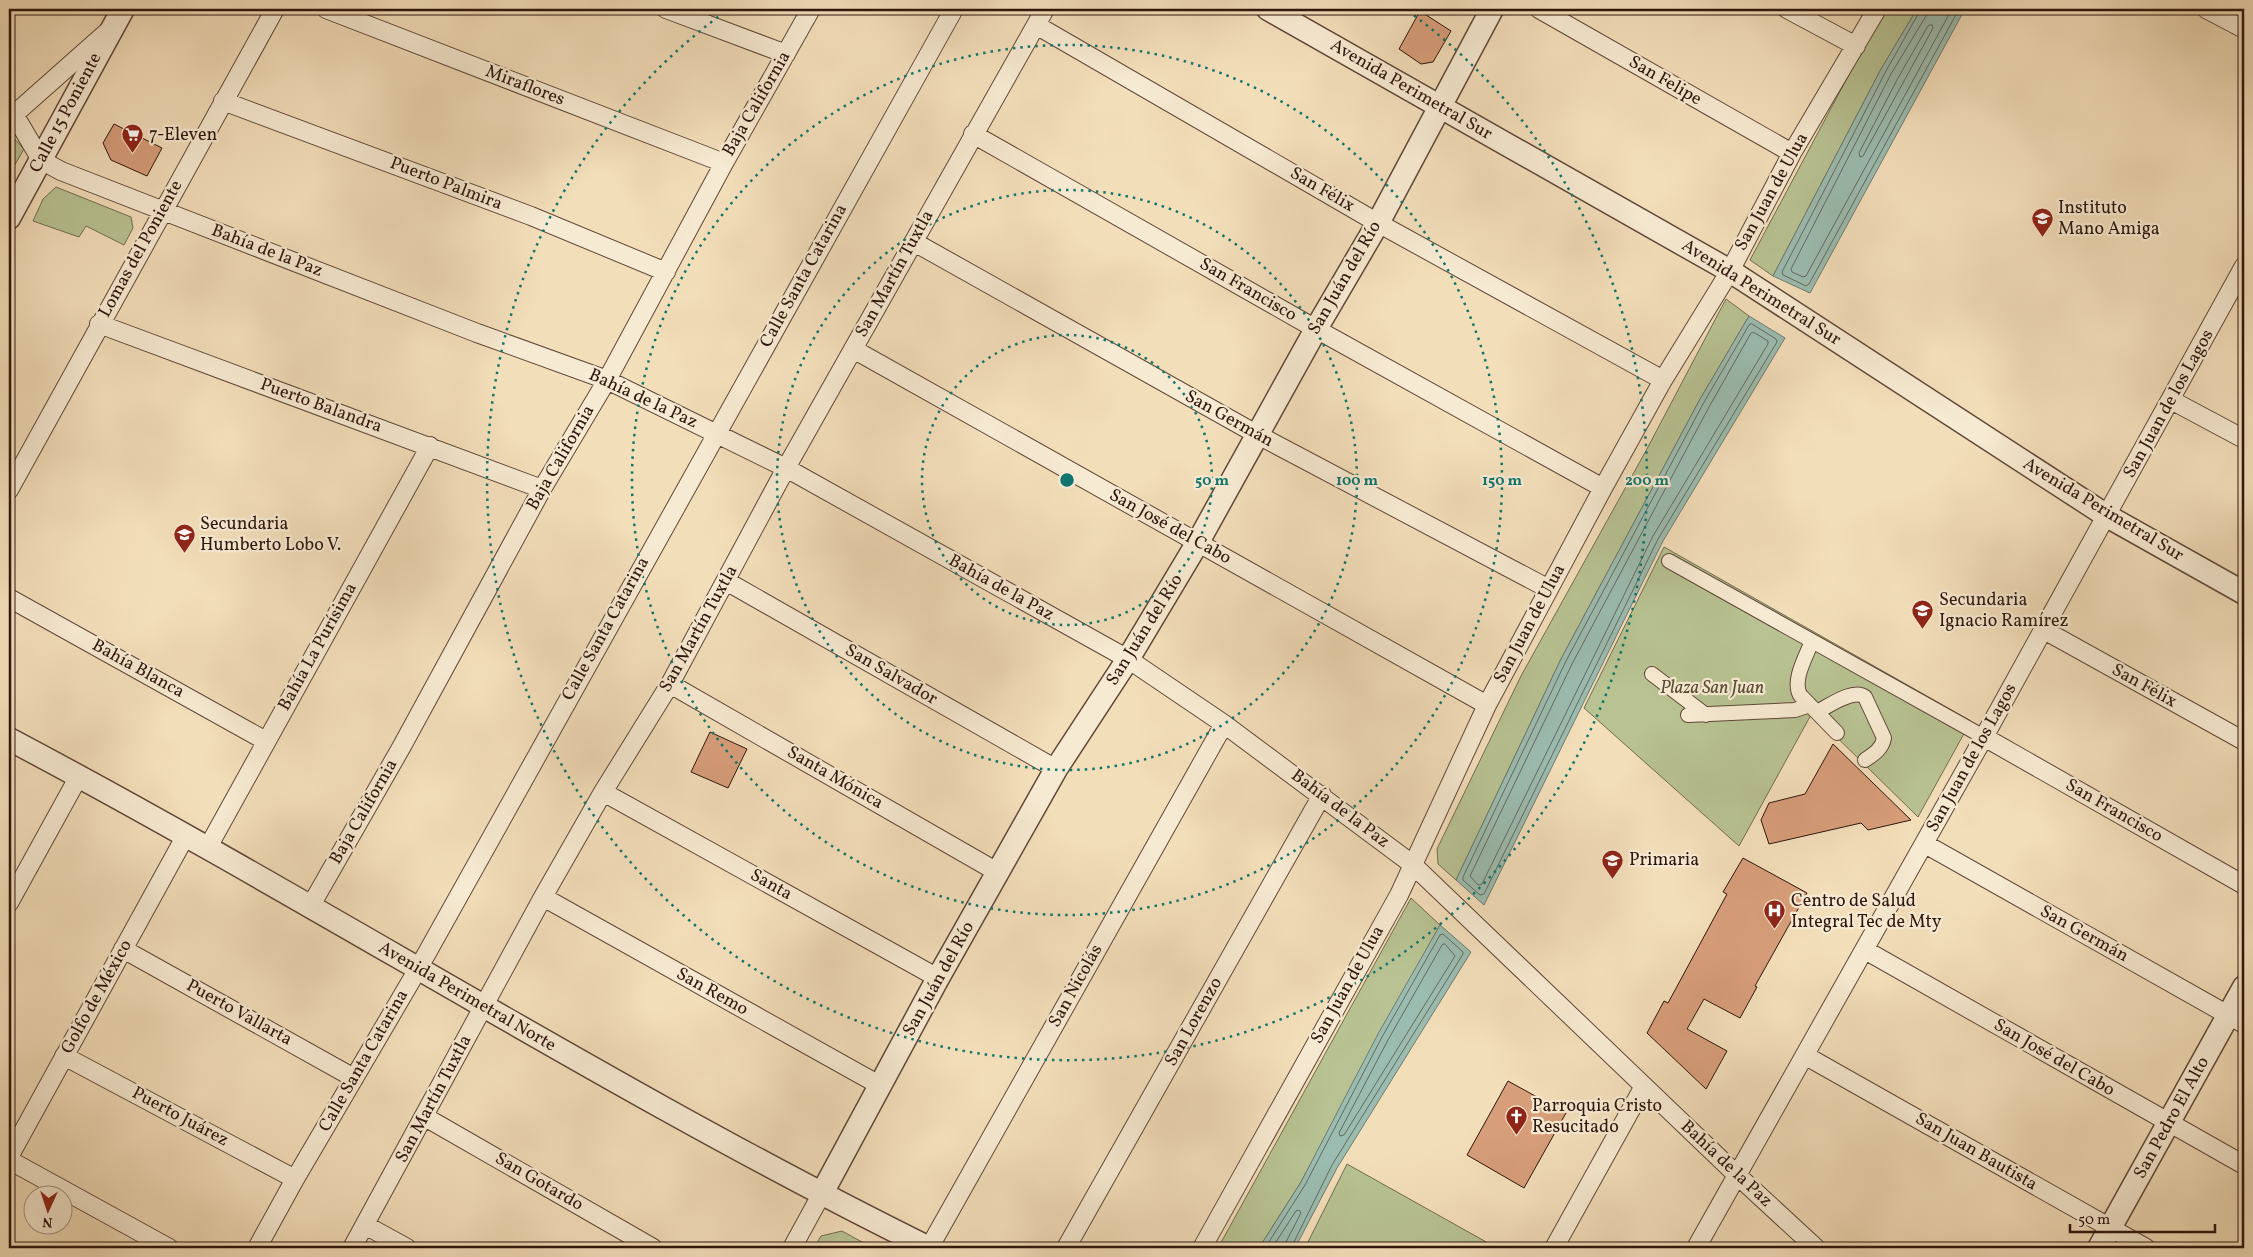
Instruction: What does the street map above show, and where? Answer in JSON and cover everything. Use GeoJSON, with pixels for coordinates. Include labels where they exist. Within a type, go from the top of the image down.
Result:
{"type":"FeatureCollection","features":[{"type":"Feature","properties":{"kind":"street","name":"Lomas del Poniente"},"geometry":{"type":"LineString","coordinates":[[9,490],[275,9]]}},
{"type":"Feature","properties":{"kind":"street","name":"Miraflores"},"geometry":{"type":"LineString","coordinates":[[326,9],[724,163]]}},
{"type":"Feature","properties":{"kind":"street"},"geometry":{"type":"LineString","coordinates":[[666,9],[786,54]]}},
{"type":"Feature","properties":{"kind":"street","name":"Baja California"},"geometry":{"type":"LineString","coordinates":[[310,907],[402,746],[542,489],[607,380],[724,163],[811,9]]}},
{"type":"Feature","properties":{"kind":"street","name":"Calle Santa Catarina"},"geometry":{"type":"LineString","coordinates":[[257,1248],[295,1179],[418,969],[954,9]]}},
{"type":"Feature","properties":{"kind":"street","name":"San Martín Tuxtla"},"geometry":{"type":"LineString","coordinates":[[352,1248],[543,898],[604,792],[670,684],[786,468],[1045,9]]}},
{"type":"Feature","properties":{"kind":"street","name":"Avenida Perimetral Sur"},"geometry":{"type":"LineString","coordinates":[[1268,9],[1730,271],[2107,516],[2244,593]]}},
{"type":"Feature","properties":{"kind":"street","name":"San Juán del Río"},"geometry":{"type":"LineString","coordinates":[[792,1248],[882,1086],[938,978],[1056,769],[1128,659],[1198,542],[1316,329],[1378,223],[1492,9]]}},
{"type":"Feature","properties":{"kind":"street","name":"San Felipe"},"geometry":{"type":"LineString","coordinates":[[1539,9],[1792,153]]}},
{"type":"Feature","properties":{"kind":"street"},"geometry":{"type":"LineString","coordinates":[[1787,9],[1856,46]]}},
{"type":"Feature","properties":{"kind":"street","name":"San Juan de Ulua"},"geometry":{"type":"LineString","coordinates":[[1202,1248],[1394,903],[1487,705],[1603,488],[1663,380],[1730,271],[1792,153],[1877,9]]}},
{"type":"Feature","properties":{"kind":"street"},"geometry":{"type":"LineString","coordinates":[[2206,9],[2244,28]]}},
{"type":"Feature","properties":{"kind":"street"},"geometry":{"type":"LineString","coordinates":[[41,160],[11,114],[118,18]]}},
{"type":"Feature","properties":{"kind":"street","name":"Calle 15 Poniente"},"geometry":{"type":"LineString","coordinates":[[9,218],[118,18]]}},
{"type":"Feature","properties":{"kind":"street","name":"San Félix"},"geometry":{"type":"LineString","coordinates":[[1036,25],[1378,223],[1663,380]]}},
{"type":"Feature","properties":{"kind":"street","name":"Puerto Palmira"},"geometry":{"type":"LineString","coordinates":[[223,101],[521,213],[666,272]]}},
{"type":"Feature","properties":{"kind":"street","name":"San Francisco"},"geometry":{"type":"LineString","coordinates":[[973,134],[1316,329],[1603,488]]}},
{"type":"Feature","properties":{"kind":"street","name":"Bahía de la Paz"},"geometry":{"type":"LineString","coordinates":[[41,160],[87,182],[468,329],[607,380],[786,468],[1128,659],[1224,724],[1322,795],[1412,864],[1738,1176],[1816,1248]]}},
{"type":"Feature","properties":{"kind":"street","name":"San Germán"},"geometry":{"type":"LineString","coordinates":[[914,242],[1258,435],[1548,589]]}},
{"type":"Feature","properties":{"kind":"street","name":"San Juan de los Lagos"},"geometry":{"type":"LineString","coordinates":[[1696,1248],[1806,1056],[2172,400],[2237,295],[2244,266]]}},
{"type":"Feature","properties":{"kind":"street","name":"Puerto Balandra"},"geometry":{"type":"LineString","coordinates":[[100,324],[542,489]]}},
{"type":"Feature","properties":{"kind":"street","name":"San José del Cabo"},"geometry":{"type":"LineString","coordinates":[[853,349],[1487,705]]}},
{"type":"Feature","properties":{"kind":"street"},"geometry":{"type":"LineString","coordinates":[[2172,400],[2244,439]]}},
{"type":"Feature","properties":{"kind":"street","name":"Bahía La Purísima"},"geometry":{"type":"LineString","coordinates":[[207,849],[430,446]]}},
{"type":"Feature","properties":{"kind":"street"},"geometry":{"type":"LineString","coordinates":[[1669,560],[1984,737]]}},
{"type":"Feature","properties":{"kind":"street","name":"San Salvador"},"geometry":{"type":"LineString","coordinates":[[726,581],[1056,769]]}},
{"type":"Feature","properties":{"kind":"street","name":"Bahía Blanca"},"geometry":{"type":"LineString","coordinates":[[9,598],[266,741]]}},
{"type":"Feature","properties":{"kind":"street","name":"San Félix"},"geometry":{"type":"LineString","coordinates":[[2044,630],[2244,741]]}},
{"type":"Feature","properties":{"kind":"street"},"geometry":{"type":"LineString","coordinates":[[1812,641],[1798,677],[1797,689],[1837,734]]}},
{"type":"Feature","properties":{"kind":"street"},"geometry":{"type":"LineString","coordinates":[[1652,674],[1706,715]]}},
{"type":"Feature","properties":{"kind":"street","name":"Santa Mónica"},"geometry":{"type":"LineString","coordinates":[[670,684],[999,873]]}},
{"type":"Feature","properties":{"kind":"street"},"geometry":{"type":"LineString","coordinates":[[1688,715],[1813,709],[1853,694],[1860,694],[1865,697],[1884,738],[1879,750],[1865,760]]}},
{"type":"Feature","properties":{"kind":"street","name":"San Nicolás"},"geometry":{"type":"LineString","coordinates":[[929,1248],[1224,724]]}},
{"type":"Feature","properties":{"kind":"street","name":"San Francisco"},"geometry":{"type":"LineString","coordinates":[[1984,737],[2244,885]]}},
{"type":"Feature","properties":{"kind":"street","name":"Avenida Perimetral Norte"},"geometry":{"type":"LineString","coordinates":[[9,739],[79,776],[483,1007],[822,1195],[929,1248]]}},
{"type":"Feature","properties":{"kind":"street"},"geometry":{"type":"LineString","coordinates":[[9,903],[79,776]]}},
{"type":"Feature","properties":{"kind":"street","name":"Santa"},"geometry":{"type":"LineString","coordinates":[[604,792],[938,978]]}},
{"type":"Feature","properties":{"kind":"street","name":"San Lorenzo"},"geometry":{"type":"LineString","coordinates":[[1066,1248],[1322,795]]}},
{"type":"Feature","properties":{"kind":"street","name":"Golfo de México"},"geometry":{"type":"LineString","coordinates":[[9,1159],[123,948],[186,837]]}},
{"type":"Feature","properties":{"kind":"street","name":"San Germán"},"geometry":{"type":"LineString","coordinates":[[1924,844],[2237,1019]]}},
{"type":"Feature","properties":{"kind":"street","name":"San Remo"},"geometry":{"type":"LineString","coordinates":[[543,898],[882,1086]]}},
{"type":"Feature","properties":{"kind":"street","name":"Puerto Vallarta"},"geometry":{"type":"LineString","coordinates":[[123,948],[354,1078]]}},
{"type":"Feature","properties":{"kind":"street","name":"San José del Cabo"},"geometry":{"type":"LineString","coordinates":[[1865,950],[2244,1166]]}},
{"type":"Feature","properties":{"kind":"street","name":"San Pedro El Alto"},"geometry":{"type":"LineString","coordinates":[[2099,1248],[2168,1124],[2237,1019],[2244,987]]}},
{"type":"Feature","properties":{"kind":"street","name":"Puerto Juárez"},"geometry":{"type":"LineString","coordinates":[[64,1056],[295,1179]]}},
{"type":"Feature","properties":{"kind":"street","name":"San Juan Bautista"},"geometry":{"type":"LineString","coordinates":[[1806,1056],[2146,1248]]}},
{"type":"Feature","properties":{"kind":"street"},"geometry":{"type":"LineString","coordinates":[[1554,1248],[1644,1086]]}},
{"type":"Feature","properties":{"kind":"street","name":"San Gotardo"},"geometry":{"type":"LineString","coordinates":[[425,1117],[653,1248]]}},
{"type":"Feature","properties":{"kind":"street"},"geometry":{"type":"LineString","coordinates":[[9,1159],[169,1248]]}},
{"type":"Feature","properties":{"kind":"street"},"geometry":{"type":"LineString","coordinates":[[365,1225],[407,1248]]}},
{"type":"Feature","properties":{"kind":"green space"},"geometry":{"type":"Polygon","coordinates":[[[1884,9],[1917,9],[1881,69],[1773,276],[1750,260],[1884,9]]]}},
{"type":"Feature","properties":{"kind":"green space"},"geometry":{"type":"Polygon","coordinates":[[[9,133],[24,149],[9,175],[9,133]]]}},
{"type":"Feature","properties":{"kind":"green space"},"geometry":{"type":"Polygon","coordinates":[[[56,187],[131,217],[133,228],[124,245],[86,226],[79,237],[33,221],[43,199],[56,187]]]}},
{"type":"Feature","properties":{"kind":"green space"},"geometry":{"type":"Polygon","coordinates":[[[1726,299],[1749,316],[1699,401],[1561,659],[1456,880],[1438,864],[1437,849],[1521,676],[1648,447],[1726,299]]]}},
{"type":"Feature","properties":{"kind":"green space","name":"Plaza San Juan"},"geometry":{"type":"Polygon","coordinates":[[[1664,547],[1971,721],[1918,817],[1812,713],[1739,846],[1584,708],[1664,547]]]}},
{"type":"Feature","properties":{"kind":"green space"},"geometry":{"type":"Polygon","coordinates":[[[1411,898],[1440,925],[1301,1182],[1259,1248],[1218,1248],[1411,898]]]}},
{"type":"Feature","properties":{"kind":"green space"},"geometry":{"type":"Polygon","coordinates":[[[1347,1164],[1497,1248],[1305,1248],[1347,1164]]]}},
{"type":"Feature","properties":{"kind":"green space"},"geometry":{"type":"Polygon","coordinates":[[[842,1231],[873,1248],[814,1248],[821,1236],[842,1231]]]}},
{"type":"Feature","properties":{"kind":"water"},"geometry":{"type":"Polygon","coordinates":[[[1917,9],[1965,9],[1810,293],[1773,276],[1881,69],[1917,9]]]}},
{"type":"Feature","properties":{"kind":"water"},"geometry":{"type":"Polygon","coordinates":[[[1749,316],[1785,338],[1663,541],[1484,905],[1456,880],[1561,659],[1699,401],[1749,316]]]}},
{"type":"Feature","properties":{"kind":"water"},"geometry":{"type":"Polygon","coordinates":[[[1440,925],[1471,952],[1337,1168],[1295,1248],[1259,1248],[1301,1182],[1378,1034],[1440,925]]]}},
{"type":"Feature","properties":{"kind":"building"},"geometry":{"type":"Polygon","coordinates":[[[1420,11],[1451,31],[1433,62],[1421,64],[1399,49],[1420,11]]]}},
{"type":"Feature","properties":{"kind":"building","name":"7-Eleven"},"geometry":{"type":"Polygon","coordinates":[[[114,124],[162,148],[147,176],[111,160],[103,143],[114,124]]]}},
{"type":"Feature","properties":{"kind":"building"},"geometry":{"type":"Polygon","coordinates":[[[710,732],[747,749],[728,788],[691,772],[710,732]]]}},
{"type":"Feature","properties":{"kind":"building"},"geometry":{"type":"Polygon","coordinates":[[[1833,744],[1911,820],[1868,830],[1861,823],[1769,844],[1761,820],[1769,803],[1805,794],[1833,744]]]}},
{"type":"Feature","properties":{"kind":"building"},"geometry":{"type":"Polygon","coordinates":[[[1743,858],[1807,893],[1755,986],[1757,987],[1740,1018],[1704,999],[1687,1029],[1727,1051],[1706,1089],[1647,1033],[1664,1001],[1668,1003],[1727,894],[1723,892],[1743,858]]]}},
{"type":"Feature","properties":{"kind":"building","name":"Parroquia Cristo Resucitado"},"geometry":{"type":"Polygon","coordinates":[[[1508,1081],[1566,1113],[1524,1188],[1467,1155],[1508,1081]]]}},
{"type":"Feature","properties":{"kind":"place","name":"7-Eleven"},"geometry":{"type":"Point","coordinates":[133,154]}},
{"type":"Feature","properties":{"kind":"place","name":"Instituto Mano Amiga"},"geometry":{"type":"Point","coordinates":[2042,237]}},
{"type":"Feature","properties":{"kind":"place","name":"Secundaria Humberto Lobo V."},"geometry":{"type":"Point","coordinates":[184,553]}},
{"type":"Feature","properties":{"kind":"place","name":"Secundaria Ignacio Ramírez"},"geometry":{"type":"Point","coordinates":[1923,629]}},
{"type":"Feature","properties":{"kind":"place","name":"Primaria"},"geometry":{"type":"Point","coordinates":[1613,879]}},
{"type":"Feature","properties":{"kind":"place","name":"Centro de Salud Integral Tec de Mty"},"geometry":{"type":"Point","coordinates":[1775,930]}},
{"type":"Feature","properties":{"kind":"place","name":"Parroquia Cristo Resucitado"},"geometry":{"type":"Point","coordinates":[1516,1135]}}]}
